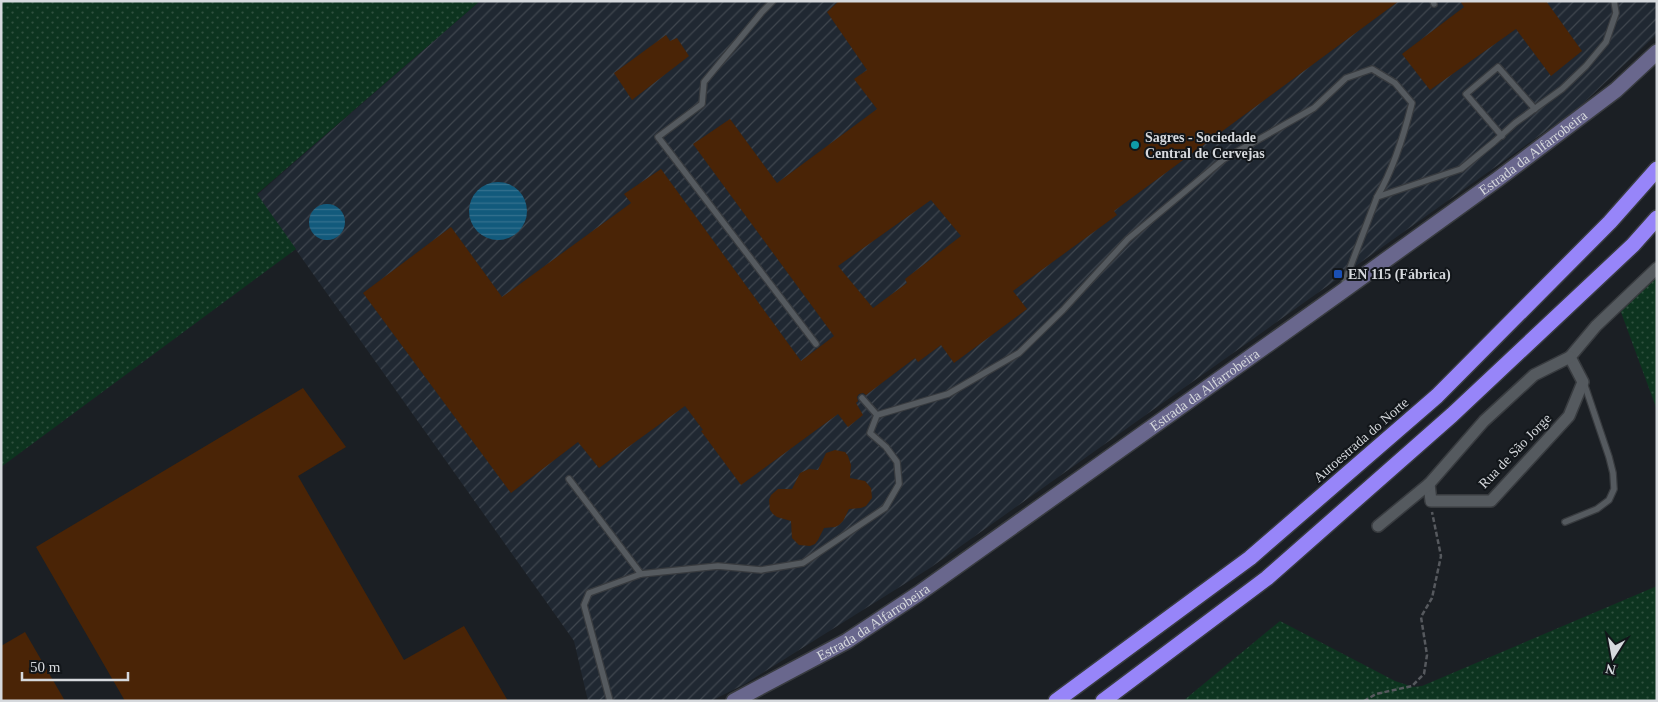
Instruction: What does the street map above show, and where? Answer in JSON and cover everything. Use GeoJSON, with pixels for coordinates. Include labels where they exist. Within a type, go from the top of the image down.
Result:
{"type":"FeatureCollection","features":[{"type":"Feature","properties":{"kind":"highway","name":"Autoestrada do Norte"},"geometry":{"type":"LineString","coordinates":[[1056,701],[1250,558],[1437,396],[1610,222],[1657,169]]}},
{"type":"Feature","properties":{"kind":"highway"},"geometry":{"type":"LineString","coordinates":[[1104,701],[1268,578],[1452,415],[1633,244],[1657,218]]}},
{"type":"Feature","properties":{"kind":"main road","name":"Estrada da Alfarrobeira"},"geometry":{"type":"LineString","coordinates":[[734,701],[838,646],[884,618],[1340,293],[1597,104],[1637,72],[1657,52]]}},
{"type":"Feature","properties":{"kind":"street"},"geometry":{"type":"LineString","coordinates":[[1378,526],[1429,484],[1484,421],[1534,375],[1570,357],[1596,326],[1657,268]]}},
{"type":"Feature","properties":{"kind":"street"},"geometry":{"type":"LineString","coordinates":[[1570,357],[1584,382]]}},
{"type":"Feature","properties":{"kind":"street","name":"Rua de São Jorge"},"geometry":{"type":"LineString","coordinates":[[1431,501],[1491,501],[1569,416],[1584,382]]}},
{"type":"Feature","properties":{"kind":"street"},"geometry":{"type":"LineString","coordinates":[[1429,484],[1431,501]]}},
{"type":"Feature","properties":{"kind":"lane"},"geometry":{"type":"LineString","coordinates":[[773,1],[704,82],[702,104],[658,137],[816,344]]}},
{"type":"Feature","properties":{"kind":"lane"},"geometry":{"type":"LineString","coordinates":[[1377,197],[1461,169],[1515,123],[1562,89],[1586,66],[1606,42],[1616,13],[1614,1]]}},
{"type":"Feature","properties":{"kind":"lane"},"geometry":{"type":"LineString","coordinates":[[1502,136],[1466,94],[1498,67],[1535,109]]}},
{"type":"Feature","properties":{"kind":"lane"},"geometry":{"type":"LineString","coordinates":[[877,415],[948,394],[1019,353],[1063,310],[1128,239],[1224,159],[1314,108],[1346,78],[1372,69],[1395,82],[1412,103],[1406,127],[1387,181],[1377,197],[1340,293]]}},
{"type":"Feature","properties":{"kind":"lane"},"geometry":{"type":"LineString","coordinates":[[1565,522],[1597,508],[1609,500],[1614,489],[1609,457],[1584,382]]}},
{"type":"Feature","properties":{"kind":"lane"},"geometry":{"type":"LineString","coordinates":[[862,398],[877,415]]}},
{"type":"Feature","properties":{"kind":"lane"},"geometry":{"type":"LineString","coordinates":[[610,701],[584,605],[589,593],[641,574],[718,566],[761,570],[803,563],[812,558],[885,508],[898,484],[897,462],[886,446],[870,433],[877,415]]}},
{"type":"Feature","properties":{"kind":"lane"},"geometry":{"type":"LineString","coordinates":[[569,479],[641,574]]}},
{"type":"Feature","properties":{"kind":"path"},"geometry":{"type":"LineString","coordinates":[[1364,701],[1376,694],[1412,686],[1424,674],[1428,655],[1421,617],[1432,598],[1441,556],[1431,501]]}},
{"type":"Feature","properties":{"kind":"shaded area"},"geometry":{"type":"Polygon","coordinates":[[[480,1],[1657,1],[1657,34],[1577,109],[930,568],[745,684],[711,701],[588,701],[574,641],[257,195],[480,1]]]}},
{"type":"Feature","properties":{"kind":"green space"},"geometry":{"type":"Polygon","coordinates":[[[1,1],[480,1],[257,194],[296,249],[1,467],[1,1]]]}},
{"type":"Feature","properties":{"kind":"green space"},"geometry":{"type":"Polygon","coordinates":[[[1657,268],[1657,410],[1618,304],[1657,268]]]}},
{"type":"Feature","properties":{"kind":"green space"},"geometry":{"type":"Polygon","coordinates":[[[1657,586],[1657,701],[1183,701],[1280,621],[1395,681],[1413,687],[1422,686],[1657,586]]]}},
{"type":"Feature","properties":{"kind":"water"},"geometry":{"type":"Polygon","coordinates":[[[498,182],[509,184],[522,195],[527,211],[525,222],[514,235],[498,240],[487,238],[474,227],[469,211],[471,200],[482,187],[498,182]]]}},
{"type":"Feature","properties":{"kind":"water"},"geometry":{"type":"Polygon","coordinates":[[[327,204],[334,205],[340,209],[344,215],[344,229],[340,235],[334,239],[327,240],[320,239],[314,235],[310,229],[309,222],[310,215],[314,209],[320,205],[327,204]]]}},
{"type":"Feature","properties":{"kind":"building"},"geometry":{"type":"Polygon","coordinates":[[[839,1],[1399,1],[1114,211],[1117,215],[1013,291],[1027,309],[954,363],[941,345],[918,362],[915,358],[866,395],[863,393],[859,394],[856,403],[863,415],[848,427],[838,414],[741,485],[685,406],[599,468],[578,442],[511,493],[363,293],[451,227],[502,297],[631,203],[624,194],[661,169],[801,361],[834,336],[693,144],[730,119],[777,183],[877,109],[854,79],[867,70],[827,12],[839,1]],[[931,200],[838,266],[873,308],[907,283],[905,279],[961,236],[931,200]]]}},
{"type":"Feature","properties":{"kind":"building"},"geometry":{"type":"Polygon","coordinates":[[[1460,1],[1546,1],[1582,51],[1551,76],[1516,29],[1430,90],[1402,54],[1464,7],[1460,1]]]}},
{"type":"Feature","properties":{"kind":"building"},"geometry":{"type":"Polygon","coordinates":[[[666,35],[670,41],[677,38],[689,56],[632,100],[614,73],[666,35]]]}},
{"type":"Feature","properties":{"kind":"building"},"geometry":{"type":"Polygon","coordinates":[[[303,388],[346,447],[298,476],[404,660],[464,626],[508,701],[125,701],[36,547],[303,388]]]}},
{"type":"Feature","properties":{"kind":"building"},"geometry":{"type":"Polygon","coordinates":[[[835,450],[845,452],[851,465],[850,478],[865,481],[871,488],[872,498],[866,506],[849,509],[839,525],[824,528],[815,544],[810,546],[799,545],[792,538],[791,521],[773,514],[770,510],[769,500],[771,495],[778,489],[792,489],[800,473],[809,469],[818,470],[826,453],[835,450]]]}},
{"type":"Feature","properties":{"kind":"building"},"geometry":{"type":"Polygon","coordinates":[[[25,632],[65,701],[1,701],[1,646],[25,632]]]}},
{"type":"Feature","properties":{"kind":"place","name":"Sagres - Sociedade Central de Cervejas"},"geometry":{"type":"Point","coordinates":[1135,145]}},
{"type":"Feature","properties":{"kind":"place","name":"EN 115 (Fábrica)"},"geometry":{"type":"Point","coordinates":[1338,274]}}]}
